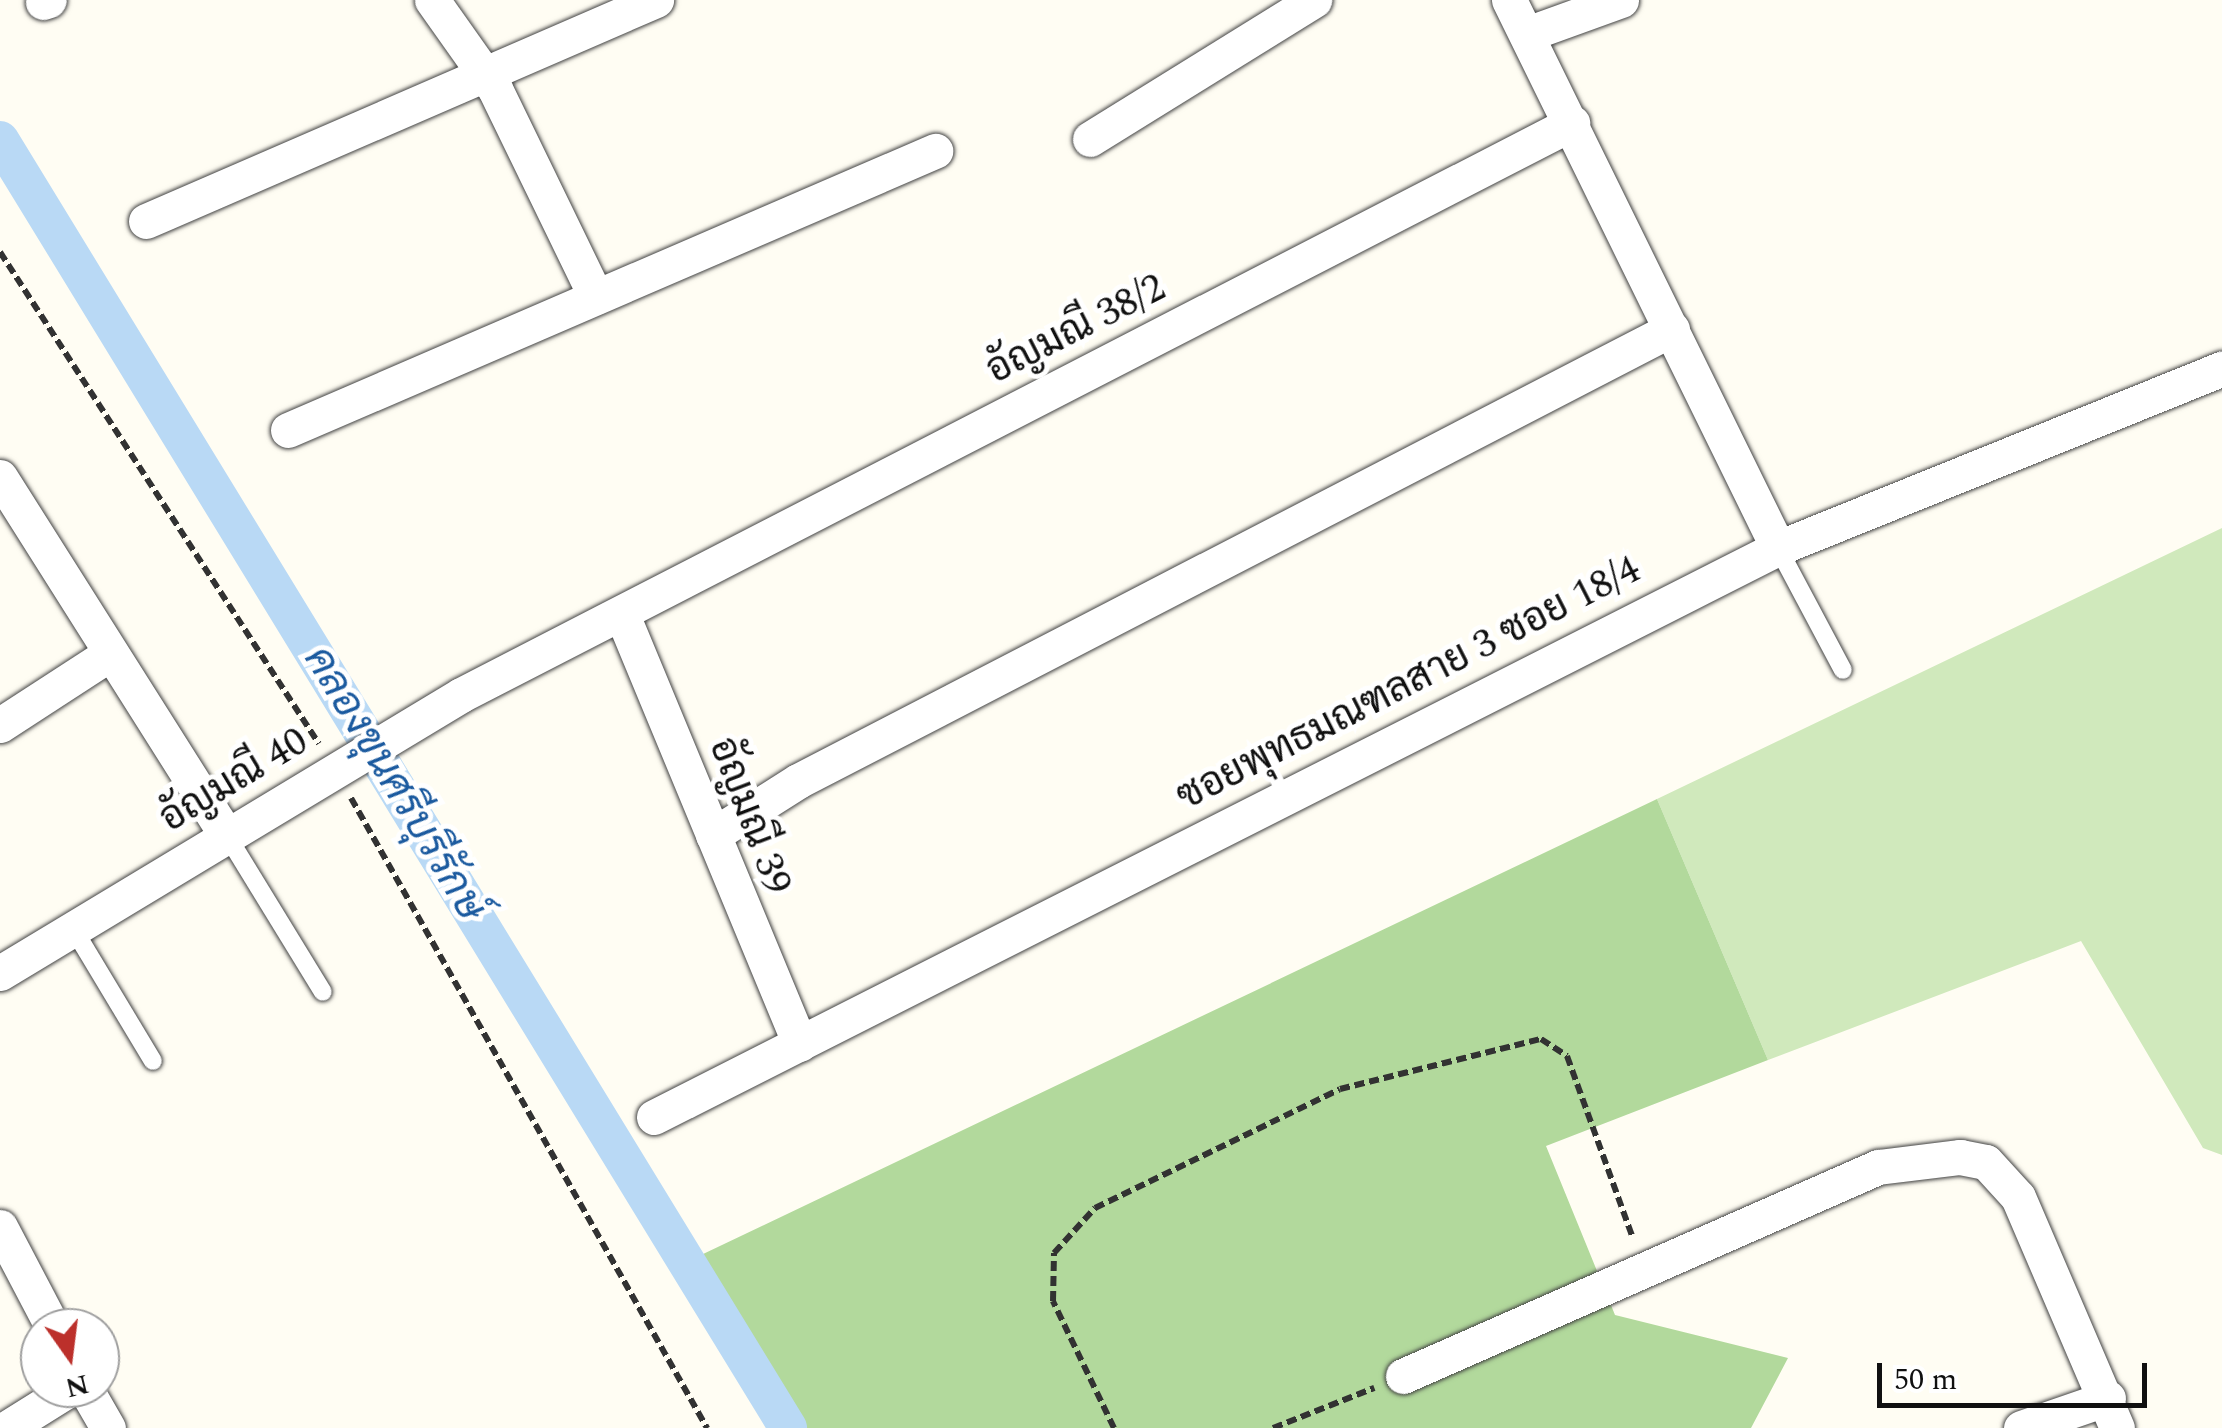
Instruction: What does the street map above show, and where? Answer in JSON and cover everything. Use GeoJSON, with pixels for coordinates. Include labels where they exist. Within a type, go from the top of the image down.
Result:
{"type":"FeatureCollection","features":[{"type":"Feature","properties":{"kind":"street"},"geometry":{"type":"LineString","coordinates":[[432,0],[485,74],[596,297]]}},
{"type":"Feature","properties":{"kind":"street"},"geometry":{"type":"LineString","coordinates":[[146,221],[656,0]]}},
{"type":"Feature","properties":{"kind":"street"},"geometry":{"type":"LineString","coordinates":[[1090,139],[1314,0]]}},
{"type":"Feature","properties":{"kind":"street"},"geometry":{"type":"LineString","coordinates":[[1509,0],[1778,548]]}},
{"type":"Feature","properties":{"kind":"street"},"geometry":{"type":"LineString","coordinates":[[1527,34],[1621,0]]}},
{"type":"Feature","properties":{"kind":"street","name":"อัญมณี 38/2"},"geometry":{"type":"LineString","coordinates":[[623,617],[1572,123]]}},
{"type":"Feature","properties":{"kind":"street"},"geometry":{"type":"LineString","coordinates":[[288,430],[935,151]]}},
{"type":"Feature","properties":{"kind":"street"},"geometry":{"type":"LineString","coordinates":[[712,836],[798,782],[1672,329]]}},
{"type":"Feature","properties":{"kind":"street","name":"ซอยพุทธมณฑลสาย 3 ซอย 18/4"},"geometry":{"type":"LineString","coordinates":[[654,1117],[1778,548],[2222,369]]}},
{"type":"Feature","properties":{"kind":"street"},"geometry":{"type":"LineString","coordinates":[[2,484],[226,834]]}},
{"type":"Feature","properties":{"kind":"street","name":"อัญมณี 40"},"geometry":{"type":"LineString","coordinates":[[0,973],[461,695],[623,617]]}},
{"type":"Feature","properties":{"kind":"street","name":"อัญมณี 39"},"geometry":{"type":"LineString","coordinates":[[623,617],[800,1044]]}},
{"type":"Feature","properties":{"kind":"street"},"geometry":{"type":"LineString","coordinates":[[0,726],[112,654]]}},
{"type":"Feature","properties":{"kind":"street"},"geometry":{"type":"LineString","coordinates":[[1403,1376],[1878,1167],[1922,1157],[1986,1162],[2018,1197],[2112,1413],[2021,1428]]}},
{"type":"Feature","properties":{"kind":"street"},"geometry":{"type":"LineString","coordinates":[[0,1227],[43,1308]]}},
{"type":"Feature","properties":{"kind":"street"},"geometry":{"type":"LineString","coordinates":[[8,1428],[40,1408]]}},
{"type":"Feature","properties":{"kind":"lane"},"geometry":{"type":"LineString","coordinates":[[1778,548],[1843,670]]}},
{"type":"Feature","properties":{"kind":"lane"},"geometry":{"type":"LineString","coordinates":[[226,834],[323,992]]}},
{"type":"Feature","properties":{"kind":"lane"},"geometry":{"type":"LineString","coordinates":[[74,928],[153,1061]]}},
{"type":"Feature","properties":{"kind":"path"},"geometry":{"type":"LineString","coordinates":[[0,252],[325,754]]}},
{"type":"Feature","properties":{"kind":"path"},"geometry":{"type":"LineString","coordinates":[[344,787],[707,1428]]}},
{"type":"Feature","properties":{"kind":"path"},"geometry":{"type":"LineString","coordinates":[[1114,1428],[1053,1301],[1054,1253],[1095,1208],[1340,1089],[1540,1039],[1567,1056],[1645,1272]]}},
{"type":"Feature","properties":{"kind":"path"},"geometry":{"type":"LineString","coordinates":[[1273,1428],[1403,1376]]}},
{"type":"Feature","properties":{"kind":"green space"},"geometry":{"type":"Polygon","coordinates":[[[2222,528],[2222,1155],[2203,1148],[2081,941],[1768,1060],[1657,799],[2222,528]]]}},
{"type":"Feature","properties":{"kind":"green space"},"geometry":{"type":"Polygon","coordinates":[[[1657,799],[1768,1060],[1546,1146],[1615,1315],[1788,1358],[1751,1428],[806,1428],[701,1255],[1657,799]]]}},
{"type":"Feature","properties":{"kind":"waterway","name":"คลองขุนศรีบุรีรักษ์"},"geometry":{"type":"LineString","coordinates":[[0,140],[788,1428]]}}]}
